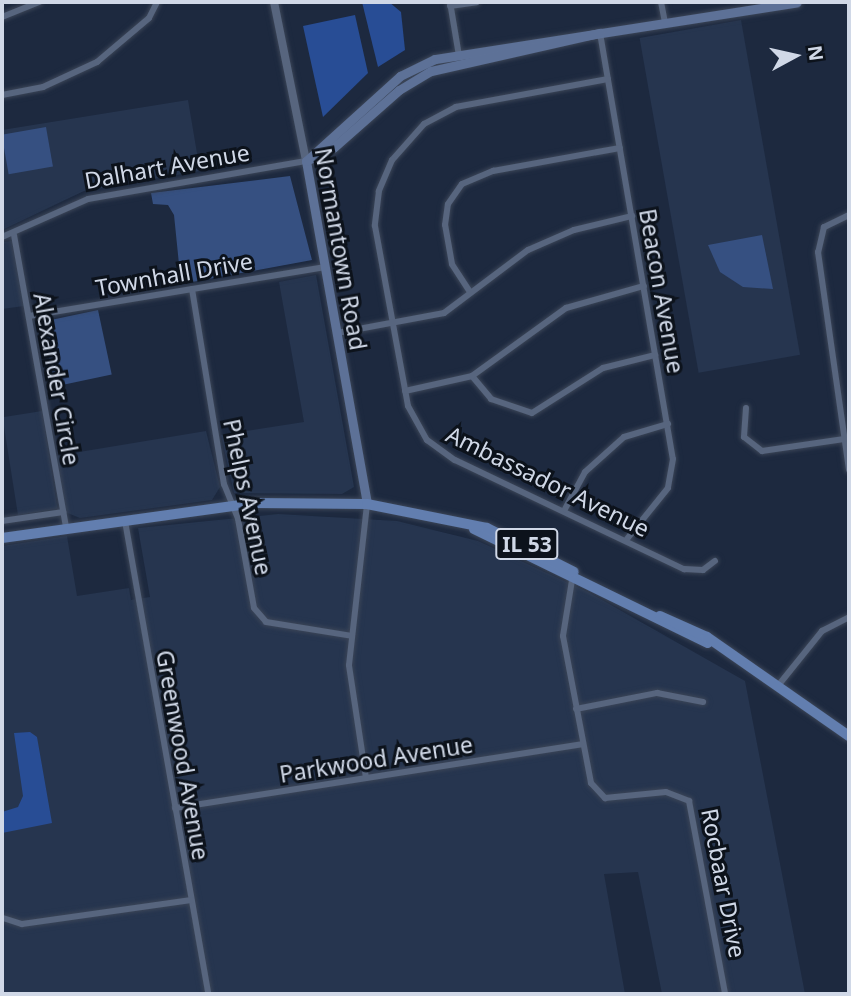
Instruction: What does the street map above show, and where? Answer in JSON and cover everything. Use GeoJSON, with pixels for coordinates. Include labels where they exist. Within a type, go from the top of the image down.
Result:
{"type":"FeatureCollection","features":[{"type":"Feature","properties":{"kind":"main road","name":"Dalhart Avenue"},"geometry":{"type":"LineString","coordinates":[[306,161],[332,148],[416,79],[459,57],[797,2]]}},
{"type":"Feature","properties":{"kind":"main road","name":"Normantown Road"},"geometry":{"type":"LineString","coordinates":[[306,161],[367,504]]}},
{"type":"Feature","properties":{"kind":"main road","name":"IL 53"},"geometry":{"type":"LineString","coordinates":[[2,538],[232,505],[367,504],[474,528],[574,572],[660,616],[708,643],[849,736]]}},
{"type":"Feature","properties":{"kind":"street"},"geometry":{"type":"LineString","coordinates":[[2,17],[39,2]]}},
{"type":"Feature","properties":{"kind":"street"},"geometry":{"type":"LineString","coordinates":[[2,95],[43,87],[97,62],[149,18],[157,2]]}},
{"type":"Feature","properties":{"kind":"street","name":"Normantown Road"},"geometry":{"type":"LineString","coordinates":[[274,2],[306,161]]}},
{"type":"Feature","properties":{"kind":"street"},"geometry":{"type":"LineString","coordinates":[[459,57],[450,4],[477,2]]}},
{"type":"Feature","properties":{"kind":"street"},"geometry":{"type":"LineString","coordinates":[[661,2],[665,23]]}},
{"type":"Feature","properties":{"kind":"street","name":"Beacon Avenue"},"geometry":{"type":"LineString","coordinates":[[600,33],[668,424],[673,475],[627,539]]}},
{"type":"Feature","properties":{"kind":"street","name":"Ambassador Avenue"},"geometry":{"type":"LineString","coordinates":[[608,79],[465,104],[430,120],[405,142],[382,180],[375,216],[391,323],[405,391],[416,425],[443,453],[565,509],[684,569],[703,570],[715,561]]}},
{"type":"Feature","properties":{"kind":"street"},"geometry":{"type":"LineString","coordinates":[[470,292],[453,264],[445,225],[448,204],[462,184],[493,171],[620,148]]}},
{"type":"Feature","properties":{"kind":"street","name":"Dalhart Avenue"},"geometry":{"type":"LineString","coordinates":[[2,237],[14,235],[88,199],[306,161]]}},
{"type":"Feature","properties":{"kind":"street"},"geometry":{"type":"LineString","coordinates":[[849,215],[824,227],[818,252],[849,470]]}},
{"type":"Feature","properties":{"kind":"street"},"geometry":{"type":"LineString","coordinates":[[337,333],[444,313],[470,292],[548,240],[632,216]]}},
{"type":"Feature","properties":{"kind":"street","name":"Alexander Circle"},"geometry":{"type":"LineString","coordinates":[[14,235],[66,528]]}},
{"type":"Feature","properties":{"kind":"street","name":"Townhall Drive"},"geometry":{"type":"LineString","coordinates":[[29,316],[324,267]]}},
{"type":"Feature","properties":{"kind":"street"},"geometry":{"type":"LineString","coordinates":[[405,391],[472,376],[566,308],[644,286]]}},
{"type":"Feature","properties":{"kind":"street","name":"Phelps Avenue"},"geometry":{"type":"LineString","coordinates":[[192,289],[232,505],[261,619],[352,636]]}},
{"type":"Feature","properties":{"kind":"street"},"geometry":{"type":"LineString","coordinates":[[472,376],[491,399],[532,413],[603,368],[656,355]]}},
{"type":"Feature","properties":{"kind":"street"},"geometry":{"type":"LineString","coordinates":[[746,408],[744,437],[762,451],[844,439]]}},
{"type":"Feature","properties":{"kind":"street"},"geometry":{"type":"LineString","coordinates":[[565,509],[585,472],[624,437],[668,424]]}},
{"type":"Feature","properties":{"kind":"street"},"geometry":{"type":"LineString","coordinates":[[366,778],[349,681],[367,504]]}},
{"type":"Feature","properties":{"kind":"street"},"geometry":{"type":"LineString","coordinates":[[2,521],[63,512]]}},
{"type":"Feature","properties":{"kind":"street","name":"Greenwood Avenue"},"geometry":{"type":"LineString","coordinates":[[125,521],[208,994]]}},
{"type":"Feature","properties":{"kind":"street"},"geometry":{"type":"LineString","coordinates":[[574,572],[562,618],[582,744]]}},
{"type":"Feature","properties":{"kind":"street"},"geometry":{"type":"LineString","coordinates":[[777,687],[822,631],[849,617]]}},
{"type":"Feature","properties":{"kind":"street"},"geometry":{"type":"LineString","coordinates":[[576,709],[674,692],[703,702]]}},
{"type":"Feature","properties":{"kind":"street","name":"Parkwood Avenue"},"geometry":{"type":"LineString","coordinates":[[175,808],[582,744]]}},
{"type":"Feature","properties":{"kind":"street","name":"Rocbaar Drive"},"geometry":{"type":"LineString","coordinates":[[582,744],[591,783],[605,798],[666,792],[689,801],[725,994]]}},
{"type":"Feature","properties":{"kind":"street"},"geometry":{"type":"LineString","coordinates":[[3,918],[22,924],[191,900]]}},
{"type":"Feature","properties":{"kind":"shaded area"},"geometry":{"type":"Polygon","coordinates":[[[362,2],[389,2],[401,12],[405,50],[378,67],[362,2]]]}},
{"type":"Feature","properties":{"kind":"shaded area"},"geometry":{"type":"Polygon","coordinates":[[[355,15],[368,73],[323,117],[303,26],[355,15]]]}},
{"type":"Feature","properties":{"kind":"shaded area"},"geometry":{"type":"Polygon","coordinates":[[[741,20],[800,355],[699,373],[640,38],[741,20]]]}},
{"type":"Feature","properties":{"kind":"shaded area"},"geometry":{"type":"Polygon","coordinates":[[[188,100],[200,171],[84,191],[2,230],[2,130],[188,100]]]}},
{"type":"Feature","properties":{"kind":"shaded area"},"geometry":{"type":"Polygon","coordinates":[[[46,127],[53,166],[9,174],[2,135],[46,127]]]}},
{"type":"Feature","properties":{"kind":"shaded area"},"geometry":{"type":"Polygon","coordinates":[[[290,176],[312,260],[181,284],[174,215],[168,205],[153,204],[151,193],[290,176]]]}},
{"type":"Feature","properties":{"kind":"shaded area"},"geometry":{"type":"Polygon","coordinates":[[[762,235],[773,289],[743,287],[720,272],[708,245],[762,235]]]}},
{"type":"Feature","properties":{"kind":"shaded area"},"geometry":{"type":"Polygon","coordinates":[[[12,241],[24,306],[2,309],[2,242],[12,241]]]}},
{"type":"Feature","properties":{"kind":"shaded area"},"geometry":{"type":"Polygon","coordinates":[[[316,275],[354,487],[342,494],[234,493],[221,435],[304,422],[279,282],[316,275]]]}},
{"type":"Feature","properties":{"kind":"shaded area"},"geometry":{"type":"Polygon","coordinates":[[[98,310],[112,375],[55,387],[41,322],[98,310]]]}},
{"type":"Feature","properties":{"kind":"shaded area"},"geometry":{"type":"Polygon","coordinates":[[[42,411],[57,509],[18,515],[2,417],[42,411]]]}},
{"type":"Feature","properties":{"kind":"shaded area"},"geometry":{"type":"Polygon","coordinates":[[[206,431],[220,487],[212,500],[80,518],[65,512],[55,456],[206,431]]]}},
{"type":"Feature","properties":{"kind":"shaded area"},"geometry":{"type":"Polygon","coordinates":[[[278,514],[397,521],[478,541],[588,592],[745,681],[805,994],[662,994],[638,872],[604,874],[625,994],[2,994],[2,546],[67,536],[77,596],[129,588],[131,600],[150,597],[138,528],[278,514]]]}},
{"type":"Feature","properties":{"kind":"shaded area"},"geometry":{"type":"Polygon","coordinates":[[[30,732],[37,737],[52,823],[2,833],[2,812],[18,807],[23,796],[14,733],[30,732]]]}}]}
